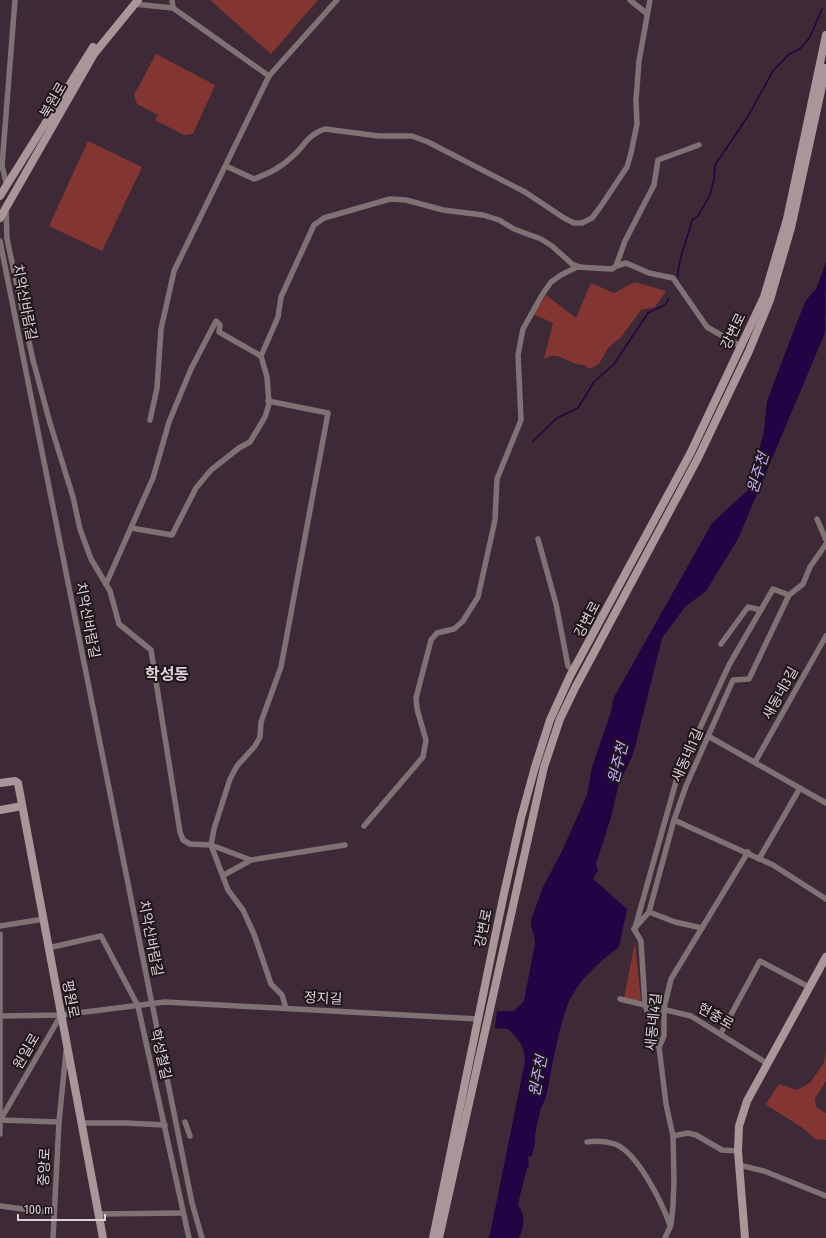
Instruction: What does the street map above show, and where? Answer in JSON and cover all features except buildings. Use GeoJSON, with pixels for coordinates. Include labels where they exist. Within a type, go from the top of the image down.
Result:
{"type":"FeatureCollection","features":[{"type":"Feature","properties":{"kind":"street"},"geometry":{"type":"LineString","coordinates":[[7,186],[2,166],[15,0]]}},
{"type":"Feature","properties":{"kind":"street"},"geometry":{"type":"LineString","coordinates":[[172,0],[173,8]]}},
{"type":"Feature","properties":{"kind":"street"},"geometry":{"type":"LineString","coordinates":[[150,420],[157,388],[161,329],[174,271],[226,166],[268,76],[337,0]]}},
{"type":"Feature","properties":{"kind":"street"},"geometry":{"type":"LineString","coordinates":[[630,0],[646,13]]}},
{"type":"Feature","properties":{"kind":"street"},"geometry":{"type":"LineString","coordinates":[[226,166],[254,179],[268,174],[296,154],[306,139],[316,132],[324,129],[379,136],[412,136],[455,154],[518,188],[564,218],[574,223],[582,223],[592,218],[602,206],[629,160],[637,124],[636,100],[638,75],[646,13],[650,0]]}},
{"type":"Feature","properties":{"kind":"street"},"geometry":{"type":"LineString","coordinates":[[135,1],[173,8],[268,76]]}},
{"type":"Feature","properties":{"kind":"street","name":"북원로"},"geometry":{"type":"LineString","coordinates":[[0,196],[73,77],[98,40],[135,1]]}},
{"type":"Feature","properties":{"kind":"street","name":"북원로"},"geometry":{"type":"LineString","coordinates":[[0,218],[6,210],[94,54],[135,1]]}},
{"type":"Feature","properties":{"kind":"street","name":"강변로"},"geometry":{"type":"LineString","coordinates":[[439,1238],[521,818],[550,720],[573,670],[690,454],[764,297],[785,226],[826,35]]}},
{"type":"Feature","properties":{"kind":"street","name":"강변로"},"geometry":{"type":"LineString","coordinates":[[434,1238],[482,1019],[544,767],[560,719],[575,688],[698,458],[749,351],[770,300],[790,234],[826,68]]}},
{"type":"Feature","properties":{"kind":"street"},"geometry":{"type":"LineString","coordinates":[[616,266],[625,241],[654,185],[658,160],[699,145]]}},
{"type":"Feature","properties":{"kind":"street"},"geometry":{"type":"LineString","coordinates":[[131,528],[172,536],[196,488],[211,470],[239,448],[250,442],[265,417],[268,401],[267,378],[261,356],[277,322],[281,297],[314,225],[324,218],[390,199],[406,200],[443,210],[483,215],[499,220],[531,236],[541,239],[552,246],[572,264],[583,268]]}},
{"type":"Feature","properties":{"kind":"street"},"geometry":{"type":"LineString","coordinates":[[6,210],[7,239],[33,360],[50,423],[73,497],[80,529],[90,559],[110,591],[119,624],[151,650],[180,832],[183,840],[190,844],[211,845],[251,860]]}},
{"type":"Feature","properties":{"kind":"street","name":"치악산바람길"},"geometry":{"type":"LineString","coordinates":[[1,244],[192,1202],[202,1238]]}},
{"type":"Feature","properties":{"kind":"street"},"geometry":{"type":"LineString","coordinates":[[364,826],[423,757],[426,740],[417,709],[416,698],[431,640],[437,633],[454,629],[463,621],[478,597],[495,520],[497,479],[521,420],[518,355],[522,329],[531,312],[551,282],[577,267],[612,269],[616,266],[626,264],[649,273],[673,278],[707,327],[749,351]]}},
{"type":"Feature","properties":{"kind":"street"},"geometry":{"type":"LineString","coordinates":[[106,584],[153,478],[169,422],[191,369],[216,321],[220,325],[219,332],[261,356]]}},
{"type":"Feature","properties":{"kind":"street"},"geometry":{"type":"LineString","coordinates":[[268,401],[328,413],[280,667],[261,722],[260,737],[255,746],[237,766],[230,779],[213,833],[211,845],[224,875],[228,890],[243,910],[254,934],[271,984],[282,995],[286,1008]]}},
{"type":"Feature","properties":{"kind":"street"},"geometry":{"type":"LineString","coordinates":[[817,519],[826,540]]}},
{"type":"Feature","properties":{"kind":"street"},"geometry":{"type":"LineString","coordinates":[[538,539],[556,604],[568,666],[573,670]]}},
{"type":"Feature","properties":{"kind":"street","name":"새동네1길"},"geometry":{"type":"LineString","coordinates":[[634,929],[649,912],[674,820],[686,786],[733,680],[749,679],[788,595],[803,584],[810,567],[826,544]]}},
{"type":"Feature","properties":{"kind":"street"},"geometry":{"type":"LineString","coordinates":[[659,1047],[645,1005],[641,941],[634,929],[677,778],[729,665],[773,589],[788,595]]}},
{"type":"Feature","properties":{"kind":"street"},"geometry":{"type":"LineString","coordinates":[[721,644],[748,606],[761,610]]}},
{"type":"Feature","properties":{"kind":"street","name":"새동네3길"},"geometry":{"type":"LineString","coordinates":[[755,762],[826,636]]}},
{"type":"Feature","properties":{"kind":"street"},"geometry":{"type":"LineString","coordinates":[[708,736],[826,803]]}},
{"type":"Feature","properties":{"kind":"street","name":"평원로"},"geometry":{"type":"LineString","coordinates":[[0,783],[15,780],[18,782],[103,1238]]}},
{"type":"Feature","properties":{"kind":"street"},"geometry":{"type":"LineString","coordinates":[[759,859],[800,788]]}},
{"type":"Feature","properties":{"kind":"street"},"geometry":{"type":"LineString","coordinates":[[0,810],[22,806]]}},
{"type":"Feature","properties":{"kind":"street"},"geometry":{"type":"LineString","coordinates":[[674,820],[748,852],[773,865],[826,899]]}},
{"type":"Feature","properties":{"kind":"street"},"geometry":{"type":"LineString","coordinates":[[224,875],[251,860],[345,845]]}},
{"type":"Feature","properties":{"kind":"street","name":"새동네4길"},"geometry":{"type":"LineString","coordinates":[[665,1238],[671,1225],[673,1206],[673,1136],[666,1104],[659,1047],[664,1036],[664,1008],[671,979],[748,852]]}},
{"type":"Feature","properties":{"kind":"street"},"geometry":{"type":"LineString","coordinates":[[649,912],[674,922],[702,928]]}},
{"type":"Feature","properties":{"kind":"street"},"geometry":{"type":"LineString","coordinates":[[0,926],[44,919]]}},
{"type":"Feature","properties":{"kind":"street"},"geometry":{"type":"LineString","coordinates":[[0,934],[0,1134]]}},
{"type":"Feature","properties":{"kind":"street","name":"학성철길"},"geometry":{"type":"LineString","coordinates":[[48,948],[102,936],[138,1006],[165,1125],[182,1213],[189,1238]]}},
{"type":"Feature","properties":{"kind":"street"},"geometry":{"type":"LineString","coordinates":[[745,1238],[738,1151],[739,1126],[747,1101],[826,957]]}},
{"type":"Feature","properties":{"kind":"street"},"geometry":{"type":"LineString","coordinates":[[721,1033],[760,961],[809,987]]}},
{"type":"Feature","properties":{"kind":"street","name":"현충로"},"geometry":{"type":"LineString","coordinates":[[620,999],[664,1008],[691,1016],[721,1033],[768,1064]]}},
{"type":"Feature","properties":{"kind":"street","name":"정지길"},"geometry":{"type":"LineString","coordinates":[[0,1016],[61,1015],[138,1006],[153,1006],[165,1002],[482,1019]]}},
{"type":"Feature","properties":{"kind":"street","name":"원일로"},"geometry":{"type":"LineString","coordinates":[[0,1120],[61,1015]]}},
{"type":"Feature","properties":{"kind":"street","name":"중앙로"},"geometry":{"type":"LineString","coordinates":[[53,1238],[58,1122],[66,1043]]}},
{"type":"Feature","properties":{"kind":"street"},"geometry":{"type":"LineString","coordinates":[[0,1120],[58,1122]]}},
{"type":"Feature","properties":{"kind":"street"},"geometry":{"type":"LineString","coordinates":[[185,1122],[190,1136]]}},
{"type":"Feature","properties":{"kind":"street"},"geometry":{"type":"LineString","coordinates":[[82,1123],[165,1125]]}},
{"type":"Feature","properties":{"kind":"street"},"geometry":{"type":"LineString","coordinates":[[673,1136],[688,1133],[696,1135],[722,1150],[738,1151]]}},
{"type":"Feature","properties":{"kind":"street"},"geometry":{"type":"LineString","coordinates":[[587,1142],[615,1144],[625,1151],[650,1182],[661,1201],[671,1225]]}},
{"type":"Feature","properties":{"kind":"street"},"geometry":{"type":"LineString","coordinates":[[739,1165],[764,1171],[826,1196]]}},
{"type":"Feature","properties":{"kind":"street"},"geometry":{"type":"LineString","coordinates":[[0,1206],[54,1213]]}},
{"type":"Feature","properties":{"kind":"street"},"geometry":{"type":"LineString","coordinates":[[98,1214],[182,1213]]}},
{"type":"Feature","properties":{"kind":"shaded area"},"geometry":{"type":"Polygon","coordinates":[[[210,0],[318,0],[271,54],[210,0]]]}},
{"type":"Feature","properties":{"kind":"shaded area"},"geometry":{"type":"Polygon","coordinates":[[[156,54],[215,85],[193,134],[184,135],[155,120],[158,115],[137,104],[134,95],[156,54]]]}},
{"type":"Feature","properties":{"kind":"shaded area"},"geometry":{"type":"Polygon","coordinates":[[[88,141],[142,167],[102,251],[49,226],[88,141]]]}},
{"type":"Feature","properties":{"kind":"shaded area"},"geometry":{"type":"Polygon","coordinates":[[[635,282],[666,291],[655,307],[641,310],[621,337],[608,348],[599,364],[589,369],[585,365],[579,365],[560,357],[550,356],[544,359],[553,323],[533,314],[546,295],[576,318],[591,283],[614,293],[635,282]]]}},
{"type":"Feature","properties":{"kind":"shaded area"},"geometry":{"type":"Polygon","coordinates":[[[635,942],[641,1001],[624,998],[635,942]]]}},
{"type":"Feature","properties":{"kind":"shaded area"},"geometry":{"type":"Polygon","coordinates":[[[826,1050],[826,1081],[815,1099],[816,1107],[826,1113],[826,1140],[815,1139],[803,1128],[766,1104],[779,1084],[797,1090],[810,1083],[824,1063],[826,1050]]]}},
{"type":"Feature","properties":{"kind":"water","name":"원주천"},"geometry":{"type":"Polygon","coordinates":[[[826,262],[825,333],[738,539],[706,591],[685,607],[662,638],[632,757],[619,783],[612,814],[596,864],[598,870],[593,879],[627,909],[619,947],[596,966],[582,981],[571,998],[565,1014],[560,1029],[547,1093],[541,1108],[535,1134],[535,1144],[532,1156],[528,1157],[529,1167],[527,1168],[519,1200],[518,1205],[521,1209],[523,1221],[519,1238],[488,1238],[525,1061],[524,1051],[515,1036],[508,1029],[495,1028],[497,1011],[514,1011],[524,1001],[535,943],[531,920],[543,887],[562,851],[587,795],[592,767],[611,712],[613,699],[712,523],[749,489],[764,431],[767,401],[806,300],[816,289],[826,262]]]}},
{"type":"Feature","properties":{"kind":"waterway"},"geometry":{"type":"LineString","coordinates":[[678,276],[681,255],[692,220],[698,216],[710,195],[714,179],[715,165],[748,116],[773,71],[788,55],[801,48],[810,37],[822,9]]}},
{"type":"Feature","properties":{"kind":"waterway"},"geometry":{"type":"LineString","coordinates":[[533,441],[557,418],[578,408],[594,382],[614,364],[648,313],[665,305],[669,298]]}},
{"type":"Feature","properties":{"kind":"district","name":"학성동"},"geometry":{"type":"Point","coordinates":[167,674]}}]}
